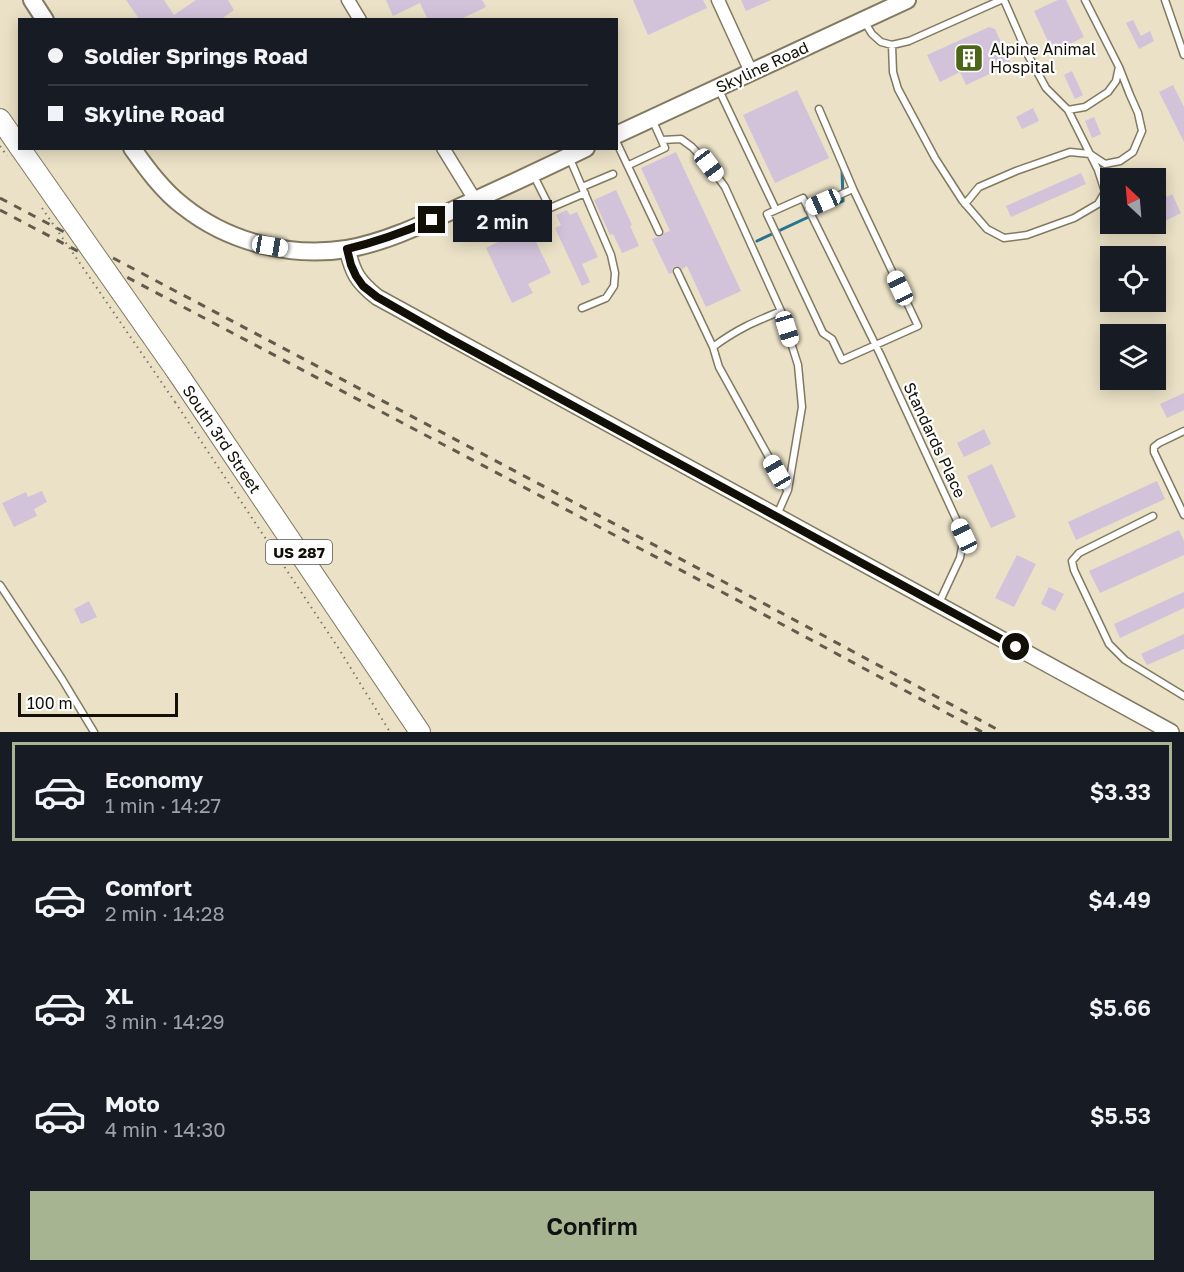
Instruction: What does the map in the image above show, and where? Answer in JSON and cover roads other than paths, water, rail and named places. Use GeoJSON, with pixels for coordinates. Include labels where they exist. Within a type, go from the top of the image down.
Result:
{"type":"FeatureCollection","features":[{"type":"Feature","properties":{"kind":"highway","name":"South 3rd Street"},"geometry":{"type":"LineString","coordinates":[[0,119],[12,148],[177,372],[420,732]]}},
{"type":"Feature","properties":{"kind":"main road"},"geometry":{"type":"LineString","coordinates":[[32,0],[44,18]]}},
{"type":"Feature","properties":{"kind":"main road","name":"Skyline Road"},"geometry":{"type":"LineString","coordinates":[[618,134],[907,0]]}},
{"type":"Feature","properties":{"kind":"main road"},"geometry":{"type":"LineString","coordinates":[[133,150],[145,167],[182,205],[203,221],[242,239],[296,251],[347,249],[377,241],[410,229],[582,150]]}},
{"type":"Feature","properties":{"kind":"street"},"geometry":{"type":"LineString","coordinates":[[348,0],[359,18]]}},
{"type":"Feature","properties":{"kind":"street"},"geometry":{"type":"LineString","coordinates":[[718,0],[751,72]]}},
{"type":"Feature","properties":{"kind":"street"},"geometry":{"type":"LineString","coordinates":[[444,150],[475,200]]}},
{"type":"Feature","properties":{"kind":"street"},"geometry":{"type":"LineString","coordinates":[[347,249],[356,276],[363,286],[377,297],[1172,732]]}},
{"type":"Feature","properties":{"kind":"lane"},"geometry":{"type":"LineString","coordinates":[[863,20],[872,34],[881,42],[892,45],[909,41],[1002,0],[1046,88],[1068,110],[1098,170],[1105,192],[1098,204],[1074,218],[1027,235],[1004,238],[987,229],[965,204],[935,158],[898,88],[893,72],[892,45]]}},
{"type":"Feature","properties":{"kind":"lane"},"geometry":{"type":"LineString","coordinates":[[965,204],[979,187],[1070,152],[1090,154],[1105,164],[1120,161],[1133,152],[1142,131],[1138,113],[1119,67],[1085,0]]}},
{"type":"Feature","properties":{"kind":"lane"},"geometry":{"type":"LineString","coordinates":[[1165,0],[1184,55]]}},
{"type":"Feature","properties":{"kind":"lane"},"geometry":{"type":"LineString","coordinates":[[1068,110],[1085,107],[1108,92],[1116,81],[1119,67]]}},
{"type":"Feature","properties":{"kind":"lane"},"geometry":{"type":"LineString","coordinates":[[718,88],[776,210]]}},
{"type":"Feature","properties":{"kind":"lane"},"geometry":{"type":"LineString","coordinates":[[819,109],[853,189],[918,326],[842,360],[832,339],[823,333],[768,214],[803,198],[808,209],[853,189]]}},
{"type":"Feature","properties":{"kind":"lane"},"geometry":{"type":"LineString","coordinates":[[628,165],[665,148],[652,118]]}},
{"type":"Feature","properties":{"kind":"lane"},"geometry":{"type":"LineString","coordinates":[[662,140],[681,139],[692,147],[725,187],[781,311],[798,365],[801,407],[788,490],[776,516]]}},
{"type":"Feature","properties":{"kind":"lane"},"geometry":{"type":"LineString","coordinates":[[618,145],[659,232]]}},
{"type":"Feature","properties":{"kind":"lane"},"geometry":{"type":"LineString","coordinates":[[569,157],[611,255],[615,273],[614,286],[606,298],[582,308]]}},
{"type":"Feature","properties":{"kind":"lane"},"geometry":{"type":"LineString","coordinates":[[533,173],[550,208],[613,174]]}},
{"type":"Feature","properties":{"kind":"lane","name":"Standards Place"},"geometry":{"type":"LineString","coordinates":[[808,209],[880,354],[964,536],[960,558],[939,605]]}},
{"type":"Feature","properties":{"kind":"lane"},"geometry":{"type":"LineString","coordinates":[[677,271],[713,347],[719,367],[788,490]]}},
{"type":"Feature","properties":{"kind":"lane"},"geometry":{"type":"LineString","coordinates":[[713,347],[748,324],[781,311]]}},
{"type":"Feature","properties":{"kind":"lane"},"geometry":{"type":"LineString","coordinates":[[1184,431],[1154,447],[1154,452],[1184,515]]}},
{"type":"Feature","properties":{"kind":"lane"},"geometry":{"type":"LineString","coordinates":[[1175,496],[1184,492]]}},
{"type":"Feature","properties":{"kind":"lane"},"geometry":{"type":"LineString","coordinates":[[1153,516],[1078,553],[1072,561],[1074,570],[1109,644],[1125,660],[1184,696]]}},
{"type":"Feature","properties":{"kind":"lane"},"geometry":{"type":"LineString","coordinates":[[0,585],[94,732]]}},
{"type":"Feature","properties":{"kind":"waterway"},"geometry":{"type":"LineString","coordinates":[[757,241],[843,201],[842,169]]}},
{"type":"Feature","properties":{"kind":"railway"},"geometry":{"type":"LineString","coordinates":[[0,198],[1002,732]]}},
{"type":"Feature","properties":{"kind":"railway"},"geometry":{"type":"LineString","coordinates":[[0,210],[982,732]]}},
{"type":"Feature","properties":{"kind":"place","name":"Alpine Animal Hospital"},"geometry":{"type":"Point","coordinates":[969,58]}}]}
